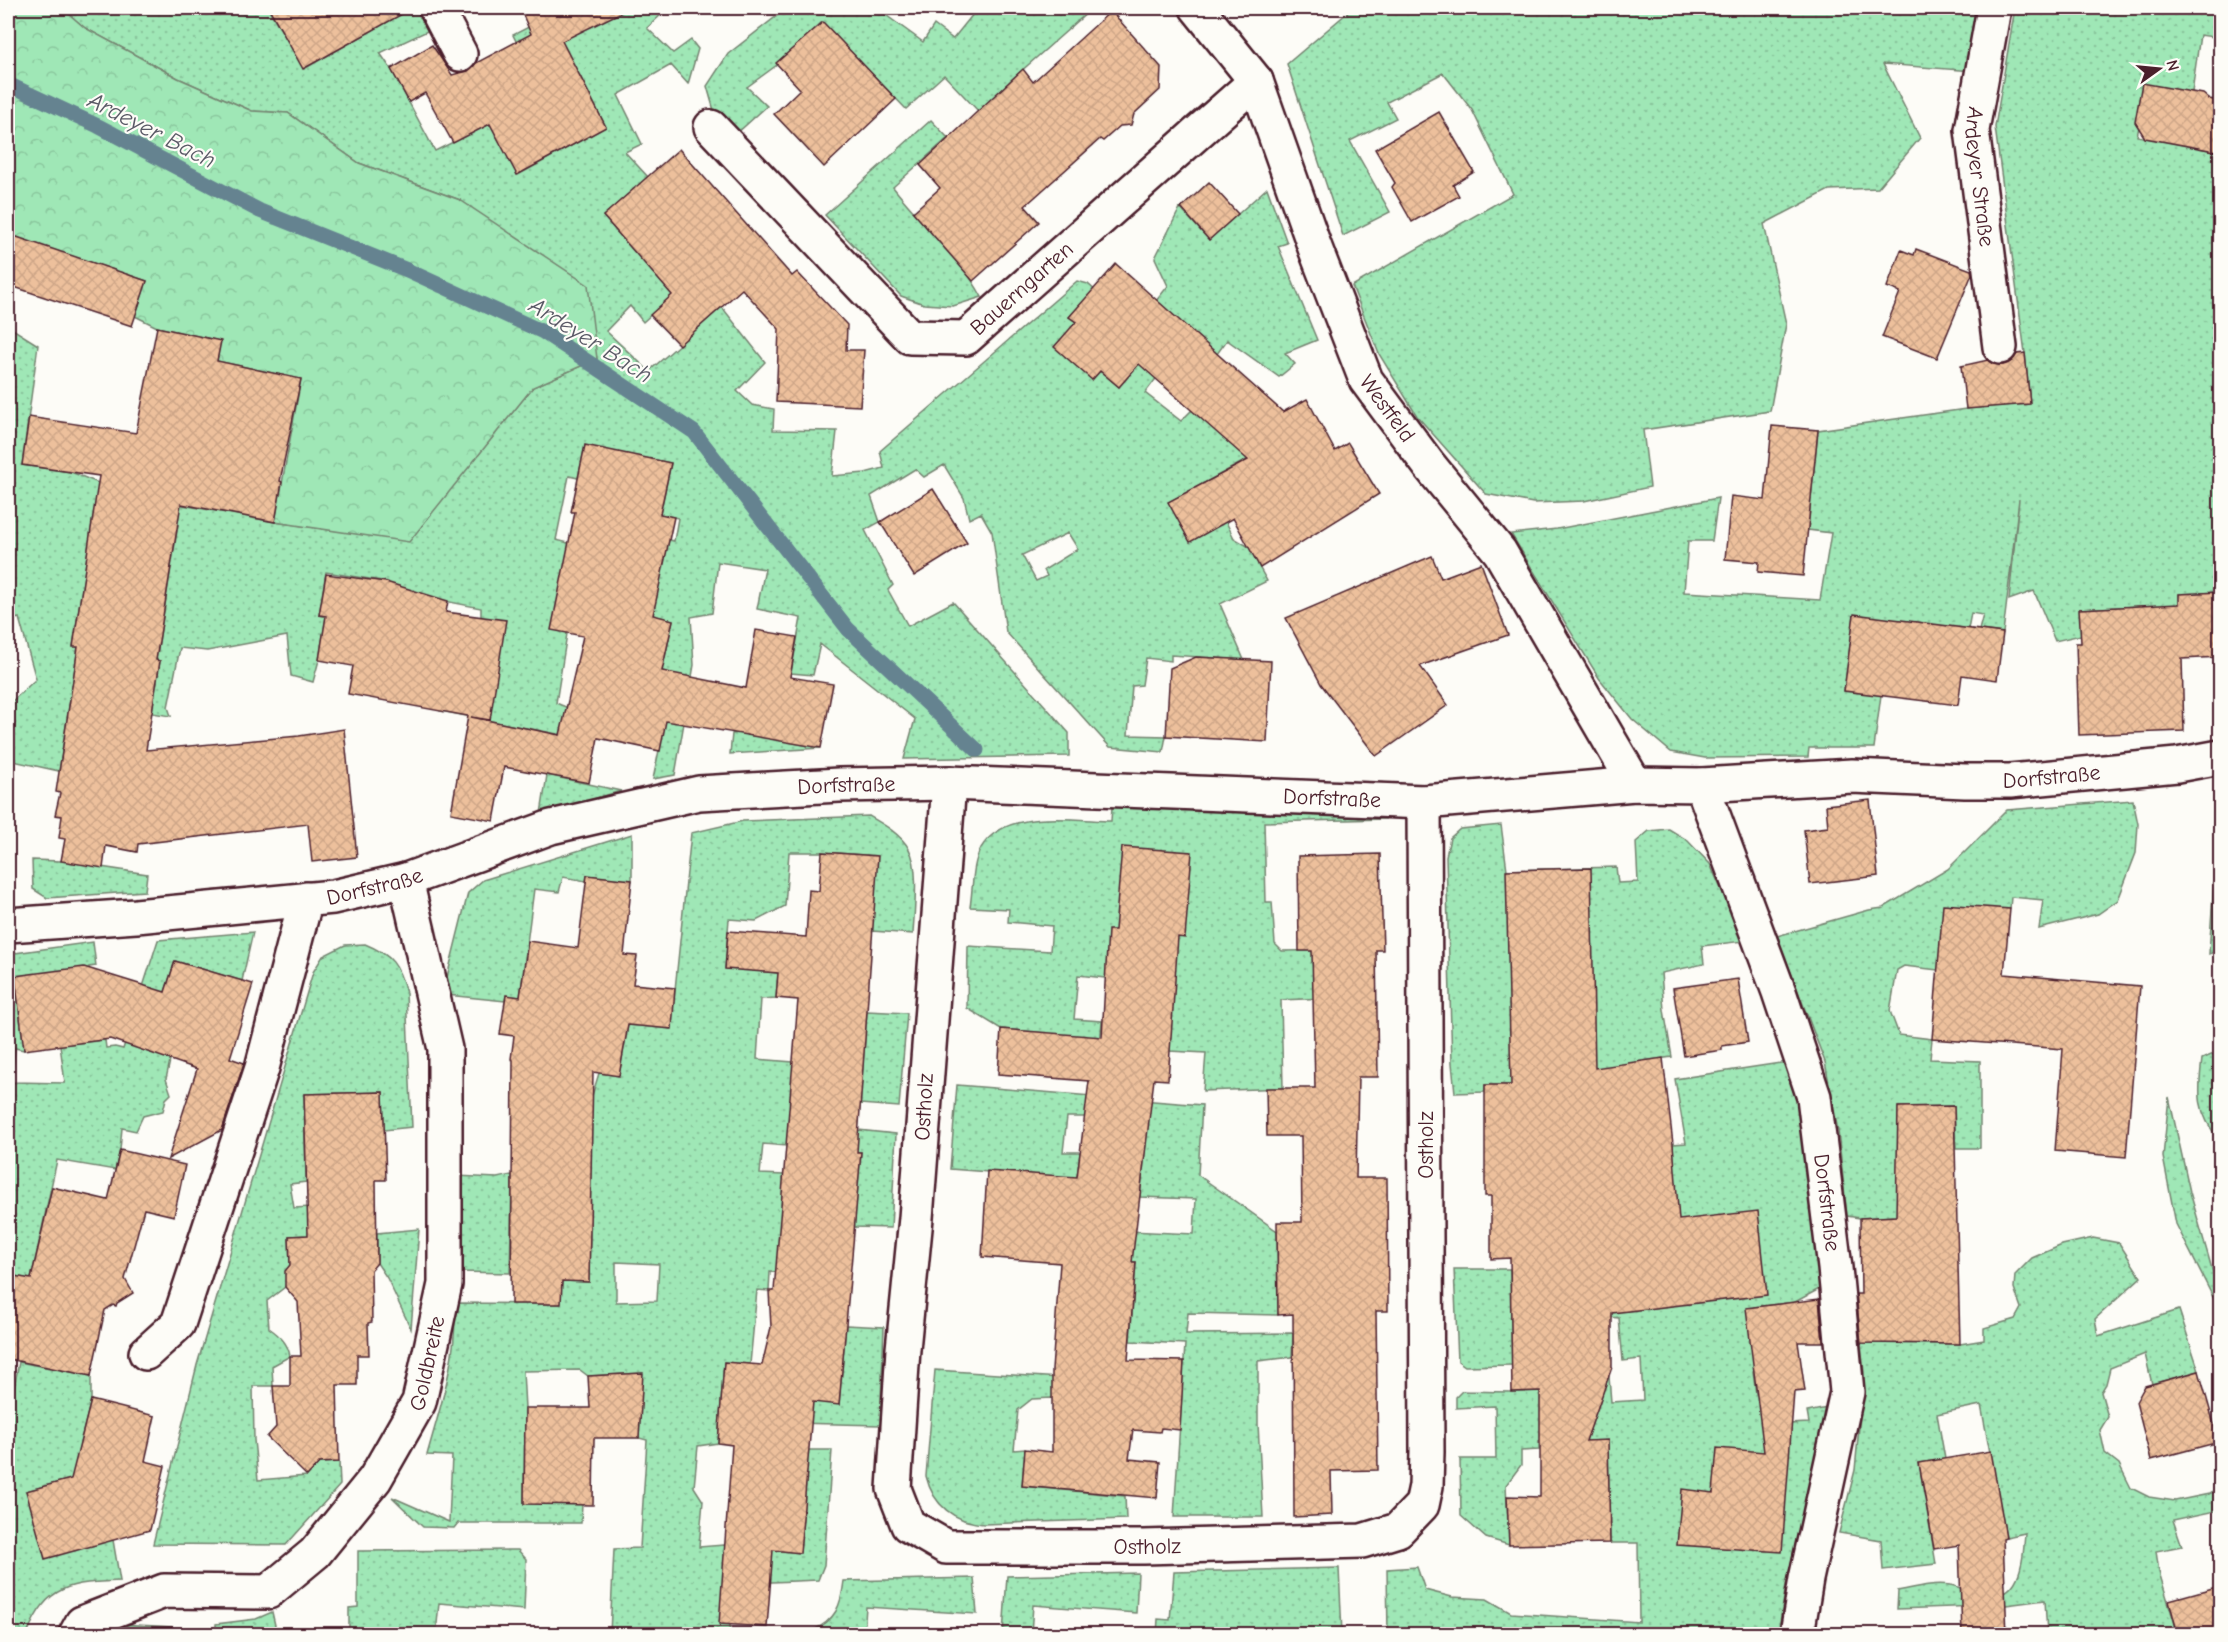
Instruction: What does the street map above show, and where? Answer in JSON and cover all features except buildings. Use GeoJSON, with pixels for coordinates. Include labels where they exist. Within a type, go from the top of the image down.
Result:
{"type":"FeatureCollection","features":[{"type":"Feature","properties":{"kind":"street"},"geometry":{"type":"LineString","coordinates":[[435,8],[460,54]]}},
{"type":"Feature","properties":{"kind":"street","name":"Westfeld"},"geometry":{"type":"LineString","coordinates":[[1197,8],[1256,81],[1315,248],[1366,380],[1429,465],[1500,552],[1635,783]]}},
{"type":"Feature","properties":{"kind":"street","name":"Ardeyer Straße"},"geometry":{"type":"LineString","coordinates":[[1994,8],[1972,130],[2000,347]]}},
{"type":"Feature","properties":{"kind":"street","name":"Bauerngarten"},"geometry":{"type":"LineString","coordinates":[[711,128],[910,337],[966,338],[1256,81]]}},
{"type":"Feature","properties":{"kind":"street","name":"Dorfstraße"},"geometry":{"type":"LineString","coordinates":[[8,925],[136,916],[333,897],[406,880],[551,827],[699,793],[839,785],[949,783],[1424,802],[1635,783],[1702,785],[1852,776],[2010,781],[2177,765],[2220,757]]}},
{"type":"Feature","properties":{"kind":"street","name":"Ostholz"},"geometry":{"type":"LineString","coordinates":[[949,783],[916,1218],[903,1348],[894,1489],[908,1525],[946,1547],[1144,1547],[1362,1540],[1398,1530],[1422,1505],[1426,1486],[1427,1452],[1424,802]]}},
{"type":"Feature","properties":{"kind":"street","name":"Dorfstraße"},"geometry":{"type":"LineString","coordinates":[[1702,785],[1779,992],[1814,1097],[1835,1268],[1847,1392],[1806,1579],[1797,1635]]}},
{"type":"Feature","properties":{"kind":"street","name":"Goldbreite"},"geometry":{"type":"LineString","coordinates":[[76,1635],[82,1623],[164,1591],[268,1592],[315,1553],[375,1479],[419,1402],[445,1284],[445,1049],[406,880]]}},
{"type":"Feature","properties":{"kind":"street"},"geometry":{"type":"LineString","coordinates":[[146,1353],[178,1324],[262,1068],[306,899]]}},
{"type":"Feature","properties":{"kind":"green space"},"geometry":{"type":"Polygon","coordinates":[[[8,8],[62,8],[85,28],[178,78],[252,111],[288,113],[359,163],[460,200],[588,285],[597,359],[533,387],[409,542],[275,522],[301,379],[217,361],[220,341],[157,327],[135,316],[147,281],[8,235],[8,8]]]}},
{"type":"Feature","properties":{"kind":"green space"},"geometry":{"type":"Polygon","coordinates":[[[62,8],[268,8],[304,69],[391,20],[385,8],[423,8],[436,27],[380,53],[435,151],[490,124],[518,175],[606,127],[580,76],[543,95],[513,35],[546,18],[584,29],[568,8],[662,8],[665,11],[647,28],[673,53],[691,40],[698,49],[688,84],[671,65],[618,95],[642,144],[625,152],[648,177],[603,216],[673,295],[643,322],[630,306],[606,331],[649,371],[722,307],[765,362],[737,391],[752,405],[774,409],[773,430],[837,431],[832,476],[865,473],[884,468],[880,451],[1077,281],[1088,284],[1100,295],[1083,302],[1069,317],[1076,322],[1092,380],[1100,371],[1119,387],[1148,354],[1164,368],[1145,393],[1181,421],[1192,410],[1272,446],[1169,502],[1226,522],[1234,538],[1269,559],[1258,565],[1267,581],[1220,604],[1244,660],[1171,655],[1171,661],[1146,658],[1142,685],[1132,686],[1128,735],[1166,736],[1163,752],[1110,747],[1006,632],[992,532],[981,513],[969,519],[964,498],[944,465],[924,477],[915,469],[871,496],[880,522],[865,530],[893,585],[888,590],[908,626],[953,602],[1069,733],[1069,756],[904,759],[915,719],[820,644],[813,675],[791,673],[801,618],[757,609],[765,569],[718,562],[712,613],[691,617],[694,665],[675,775],[653,779],[670,698],[679,675],[662,671],[673,620],[648,614],[669,540],[674,541],[678,518],[660,514],[671,463],[585,446],[578,478],[569,476],[556,540],[569,543],[572,602],[556,703],[578,712],[573,737],[440,711],[444,691],[481,617],[481,608],[414,595],[386,601],[388,582],[326,572],[319,615],[326,616],[313,682],[291,676],[287,636],[207,651],[180,648],[168,707],[171,716],[152,713],[160,661],[156,660],[178,525],[94,511],[73,646],[78,647],[59,771],[13,761],[8,705],[36,679],[19,618],[8,621],[8,326],[38,345],[22,465],[71,472],[128,495],[275,522],[409,541],[533,387],[597,359],[460,200],[359,163],[288,113],[252,111],[178,78],[85,28],[62,8]],[[1068,533],[1022,555],[1036,581],[1047,576],[1044,570],[1078,549],[1068,533]]]}},
{"type":"Feature","properties":{"kind":"green space"},"geometry":{"type":"Polygon","coordinates":[[[787,8],[876,8],[923,42],[934,25],[953,39],[978,8],[1084,8],[1088,12],[1010,81],[980,113],[944,75],[906,109],[822,22],[777,65],[747,87],[767,106],[735,135],[715,114],[707,86],[728,54],[787,8]]]}},
{"type":"Feature","properties":{"kind":"green space"},"geometry":{"type":"Polygon","coordinates":[[[1353,8],[1984,8],[1973,71],[1883,64],[1920,138],[1878,188],[1829,190],[1764,224],[1786,324],[1770,411],[1643,430],[1650,487],[1584,501],[1533,503],[1486,494],[1417,416],[1379,354],[1352,286],[1513,194],[1472,110],[1443,73],[1387,102],[1396,118],[1350,141],[1390,212],[1343,236],[1287,64],[1353,8]]]}},
{"type":"Feature","properties":{"kind":"green space"},"geometry":{"type":"Polygon","coordinates":[[[2015,8],[2220,8],[2220,38],[2200,35],[2192,92],[2139,127],[2137,136],[2220,152],[2220,592],[2179,594],[2180,619],[2142,606],[2080,609],[2081,635],[2055,641],[2034,591],[2009,600],[2019,499],[2003,633],[1979,630],[1983,615],[1971,613],[1968,629],[1854,615],[1844,690],[1881,695],[1874,748],[1809,748],[1808,757],[1705,758],[1671,752],[1632,719],[1599,678],[1511,534],[1557,529],[1718,498],[1712,541],[1688,541],[1684,592],[1820,600],[1831,533],[1808,530],[1818,430],[1966,409],[2030,403],[1995,127],[2015,8]]]}},
{"type":"Feature","properties":{"kind":"green space"},"geometry":{"type":"Polygon","coordinates":[[[931,120],[948,138],[893,187],[952,255],[982,297],[953,306],[924,304],[901,296],[825,215],[931,120]]]}},
{"type":"Feature","properties":{"kind":"green space"},"geometry":{"type":"Polygon","coordinates":[[[1267,188],[1287,243],[1278,246],[1317,340],[1285,353],[1295,364],[1279,377],[1227,340],[1217,354],[1156,301],[1168,286],[1155,258],[1180,208],[1209,240],[1267,188]]]}},
{"type":"Feature","properties":{"kind":"green space"},"geometry":{"type":"Polygon","coordinates":[[[738,733],[821,748],[730,754],[732,734],[738,733]]]}},
{"type":"Feature","properties":{"kind":"green space"},"geometry":{"type":"Polygon","coordinates":[[[547,775],[621,791],[541,814],[547,775]]]}},
{"type":"Feature","properties":{"kind":"green space"},"geometry":{"type":"Polygon","coordinates":[[[2133,800],[2138,824],[2136,853],[2118,900],[2098,914],[2039,929],[2043,900],[2011,897],[2010,909],[1938,970],[1904,966],[1897,970],[1890,1011],[1899,1035],[1932,1039],[1930,1059],[1980,1061],[1980,1148],[1956,1148],[1954,1106],[1898,1107],[1899,1216],[1860,1218],[1847,1216],[1838,1131],[1825,1062],[1777,936],[1883,908],[1948,869],[2007,810],[2133,800]]]}},
{"type":"Feature","properties":{"kind":"green space"},"geometry":{"type":"Polygon","coordinates":[[[2220,803],[2220,950],[2209,954],[2219,806],[2220,803]]]}},
{"type":"Feature","properties":{"kind":"green space"},"geometry":{"type":"Polygon","coordinates":[[[1112,807],[1345,812],[1386,819],[1264,822],[1266,902],[1272,902],[1275,944],[1282,951],[1347,950],[1349,997],[1281,1000],[1283,1088],[1203,1091],[1206,1053],[1169,1051],[1105,978],[1078,975],[1074,1019],[1102,1021],[1097,1080],[1040,1077],[1044,1033],[1001,1029],[967,1008],[968,946],[1050,951],[1052,926],[1008,922],[1009,909],[970,907],[974,869],[981,848],[992,835],[1022,822],[1040,819],[1111,821],[1112,807]]]}},
{"type":"Feature","properties":{"kind":"green space"},"geometry":{"type":"Polygon","coordinates":[[[869,816],[901,839],[912,857],[916,890],[913,934],[872,931],[877,856],[789,852],[785,906],[756,921],[729,919],[725,968],[778,973],[776,998],[761,999],[757,1059],[793,1062],[860,1104],[858,1130],[896,1134],[891,1228],[854,1227],[861,1152],[763,1144],[760,1174],[784,1175],[803,1274],[770,1272],[769,1291],[757,1290],[750,1364],[724,1362],[718,1443],[698,1446],[694,1487],[703,1501],[699,1547],[724,1545],[800,1553],[807,1468],[792,1450],[832,1450],[824,1565],[818,1580],[723,1584],[730,1634],[610,1634],[614,1549],[640,1548],[647,1440],[639,1438],[642,1373],[588,1376],[580,1370],[523,1371],[524,1503],[582,1504],[581,1523],[458,1523],[454,1528],[423,1527],[392,1497],[449,1522],[452,1456],[427,1455],[451,1360],[455,1322],[454,1303],[560,1304],[562,1281],[589,1282],[592,1096],[599,1073],[619,1076],[628,1025],[671,1029],[691,833],[743,821],[869,816]],[[616,1262],[616,1302],[657,1301],[659,1264],[616,1262]]]}},
{"type":"Feature","properties":{"kind":"green space"},"geometry":{"type":"Polygon","coordinates":[[[1501,825],[1507,870],[1616,867],[1618,883],[1638,882],[1636,842],[1649,831],[1669,829],[1687,840],[1710,864],[1744,941],[1702,946],[1704,964],[1661,973],[1664,1010],[1672,1057],[1628,1063],[1631,1131],[1509,1085],[1485,1085],[1485,1092],[1455,1093],[1452,1063],[1446,856],[1450,838],[1460,829],[1501,825]]]}},
{"type":"Feature","properties":{"kind":"green space"},"geometry":{"type":"Polygon","coordinates":[[[632,834],[632,881],[587,875],[586,881],[563,877],[559,892],[534,889],[520,997],[506,995],[505,1001],[447,995],[447,977],[468,893],[483,880],[632,834]]]}},
{"type":"Feature","properties":{"kind":"green space"},"geometry":{"type":"Polygon","coordinates":[[[32,860],[61,861],[147,874],[145,891],[47,898],[33,889],[32,860]]]}},
{"type":"Feature","properties":{"kind":"green space"},"geometry":{"type":"Polygon","coordinates":[[[253,932],[242,981],[175,961],[155,1023],[171,1056],[166,1079],[171,1094],[166,1099],[163,1111],[143,1116],[136,1131],[122,1128],[115,1170],[57,1160],[31,1279],[8,1275],[8,954],[93,942],[96,966],[89,967],[89,971],[15,977],[24,1050],[15,1048],[12,1082],[65,1083],[60,1045],[105,1040],[106,1048],[123,1049],[158,940],[253,932]]]}},
{"type":"Feature","properties":{"kind":"green space"},"geometry":{"type":"Polygon","coordinates":[[[365,944],[382,952],[393,962],[406,993],[412,1127],[384,1130],[383,1092],[304,1094],[306,1182],[290,1184],[294,1208],[311,1207],[314,1235],[289,1236],[290,1265],[285,1287],[267,1301],[269,1328],[282,1340],[290,1356],[272,1366],[273,1386],[253,1386],[254,1440],[258,1480],[307,1476],[319,1463],[339,1462],[340,1485],[286,1545],[153,1544],[197,1365],[313,972],[323,956],[345,945],[365,944]]]}},
{"type":"Feature","properties":{"kind":"green space"},"geometry":{"type":"Polygon","coordinates":[[[867,1011],[907,1013],[899,1107],[860,1104],[867,1011]]]}},
{"type":"Feature","properties":{"kind":"green space"},"geometry":{"type":"Polygon","coordinates":[[[2220,1053],[2220,1140],[2206,1121],[2200,1102],[2202,1059],[2220,1053]]]}},
{"type":"Feature","properties":{"kind":"green space"},"geometry":{"type":"Polygon","coordinates":[[[1794,1061],[1823,1287],[1795,1302],[1754,1307],[1762,1369],[1753,1371],[1756,1394],[1764,1394],[1767,1425],[1809,1423],[1807,1412],[1827,1408],[1786,1585],[1778,1634],[1388,1634],[1387,1569],[1417,1567],[1425,1590],[1452,1597],[1487,1599],[1511,1613],[1639,1622],[1638,1543],[1610,1543],[1608,1441],[1539,1441],[1539,1450],[1521,1451],[1521,1465],[1506,1485],[1509,1545],[1486,1538],[1461,1516],[1460,1459],[1496,1459],[1495,1406],[1456,1408],[1456,1397],[1462,1391],[1557,1390],[1593,1383],[1609,1377],[1611,1402],[1643,1400],[1641,1359],[1623,1361],[1619,1318],[1599,1316],[1674,1166],[1673,1144],[1686,1143],[1675,1079],[1794,1061]]]}},
{"type":"Feature","properties":{"kind":"green space"},"geometry":{"type":"Polygon","coordinates":[[[957,1085],[1202,1105],[1198,1175],[1277,1231],[1278,1315],[1188,1313],[1186,1334],[1293,1333],[1292,1357],[1258,1361],[1258,1424],[1263,1517],[1174,1517],[1185,1344],[1130,1341],[1136,1262],[1060,1257],[1043,1227],[1194,1234],[1196,1199],[1140,1197],[1148,1124],[1089,1117],[1067,1117],[1063,1152],[1080,1152],[1073,1208],[1041,1176],[950,1169],[957,1085]]]}},
{"type":"Feature","properties":{"kind":"green space"},"geometry":{"type":"Polygon","coordinates":[[[2169,1097],[2190,1192],[2220,1297],[2220,1311],[2176,1224],[2163,1157],[2169,1097]]]}},
{"type":"Feature","properties":{"kind":"green space"},"geometry":{"type":"Polygon","coordinates":[[[512,1175],[510,1273],[459,1272],[457,1176],[497,1178],[512,1175]]]}},
{"type":"Feature","properties":{"kind":"green space"},"geometry":{"type":"Polygon","coordinates":[[[419,1229],[411,1329],[387,1278],[377,1263],[377,1233],[419,1229]]]}},
{"type":"Feature","properties":{"kind":"green space"},"geometry":{"type":"Polygon","coordinates":[[[2093,1238],[2119,1243],[2141,1277],[2095,1319],[2098,1336],[2179,1310],[2199,1371],[2152,1384],[2145,1354],[2110,1368],[2106,1384],[2101,1392],[2108,1417],[2100,1430],[2105,1453],[2119,1464],[2131,1488],[2149,1497],[2175,1501],[2209,1494],[2220,1488],[2220,1510],[2173,1520],[2182,1546],[2156,1551],[2159,1572],[2178,1634],[2047,1634],[2045,1600],[2006,1605],[1897,1609],[1898,1591],[1924,1586],[1950,1585],[1981,1595],[1994,1596],[2004,1592],[2012,1586],[2021,1567],[2025,1533],[2006,1537],[1981,1405],[1937,1414],[1945,1459],[1919,1463],[1936,1564],[1883,1570],[1881,1540],[1839,1533],[1855,1470],[1864,1373],[1861,1343],[1960,1344],[1984,1340],[1984,1328],[2015,1319],[2021,1308],[2014,1288],[2015,1275],[2032,1258],[2062,1245],[2093,1238]]]}},
{"type":"Feature","properties":{"kind":"green space"},"geometry":{"type":"Polygon","coordinates":[[[1454,1269],[1510,1269],[1512,1365],[1465,1366],[1458,1361],[1454,1269]]]}},
{"type":"Feature","properties":{"kind":"green space"},"geometry":{"type":"Polygon","coordinates":[[[846,1325],[884,1327],[880,1425],[793,1423],[795,1400],[839,1404],[846,1325]]]}},
{"type":"Feature","properties":{"kind":"green space"},"geometry":{"type":"Polygon","coordinates":[[[19,1362],[91,1376],[91,1400],[80,1443],[93,1473],[26,1491],[113,1540],[120,1581],[74,1585],[63,1590],[43,1605],[27,1634],[8,1634],[8,1391],[13,1393],[19,1362]]]}},
{"type":"Feature","properties":{"kind":"green space"},"geometry":{"type":"Polygon","coordinates":[[[935,1370],[1126,1382],[1124,1404],[1052,1398],[1032,1399],[1018,1410],[1014,1450],[1025,1449],[1022,1486],[1125,1496],[1126,1519],[984,1524],[963,1520],[946,1510],[934,1495],[926,1476],[935,1370]]]}},
{"type":"Feature","properties":{"kind":"green space"},"geometry":{"type":"Polygon","coordinates":[[[518,1550],[526,1559],[524,1610],[439,1603],[436,1634],[349,1634],[349,1608],[358,1607],[358,1551],[518,1550]]]}},
{"type":"Feature","properties":{"kind":"green space"},"geometry":{"type":"Polygon","coordinates":[[[1339,1568],[1342,1634],[1157,1634],[1158,1619],[1170,1620],[1174,1572],[1339,1568]]]}},
{"type":"Feature","properties":{"kind":"green space"},"geometry":{"type":"Polygon","coordinates":[[[1138,1573],[1136,1613],[1033,1605],[1031,1634],[1003,1634],[1007,1576],[1138,1573]]]}},
{"type":"Feature","properties":{"kind":"green space"},"geometry":{"type":"Polygon","coordinates":[[[974,1578],[977,1614],[866,1607],[864,1634],[808,1634],[808,1630],[812,1631],[820,1627],[832,1617],[839,1605],[844,1581],[974,1578]]]}},
{"type":"Feature","properties":{"kind":"green space"},"geometry":{"type":"Polygon","coordinates":[[[272,1612],[277,1634],[216,1634],[216,1624],[256,1619],[272,1612]]]}},
{"type":"Feature","properties":{"kind":"green space"},"geometry":{"type":"Polygon","coordinates":[[[121,1624],[172,1627],[172,1634],[98,1634],[121,1624]]]}},
{"type":"Feature","properties":{"kind":"waterway","name":"Ardeyer Bach"},"geometry":{"type":"LineString","coordinates":[[8,84],[98,126],[260,211],[407,270],[543,332],[694,432],[848,629],[977,750]]}}]}
